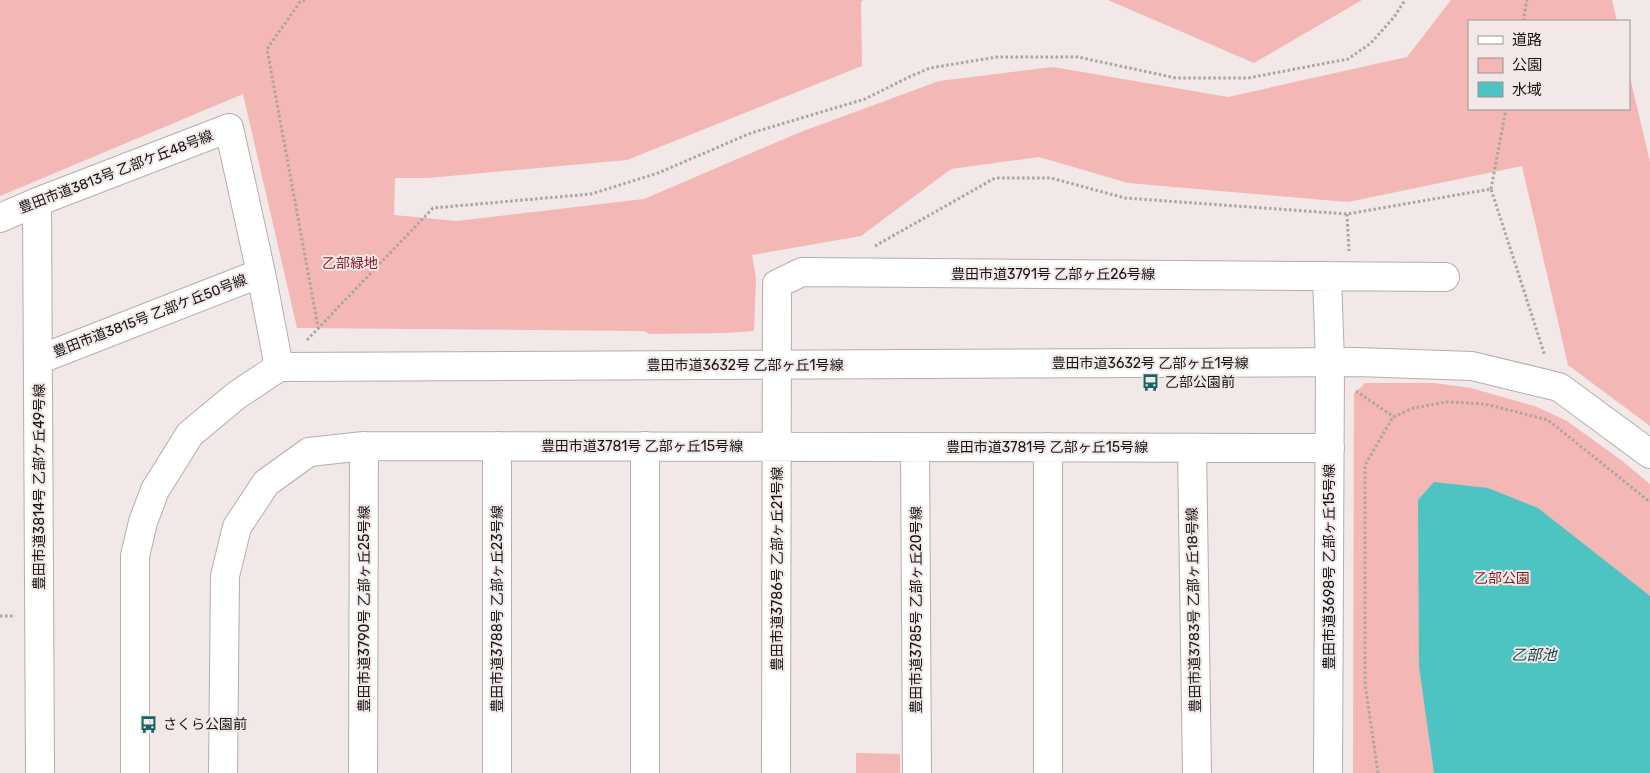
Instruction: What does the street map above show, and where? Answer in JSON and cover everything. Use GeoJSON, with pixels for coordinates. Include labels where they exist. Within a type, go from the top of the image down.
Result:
{"type":"FeatureCollection","features":[{"type":"Feature","properties":{"kind":"street","name":"豊田市道3813号 乙部ケ丘48号線"},"geometry":{"type":"LineString","coordinates":[[0,218],[229,128],[261,273],[279,367]]}},
{"type":"Feature","properties":{"kind":"street","name":"豊田市道3814号 乙部ケ丘49号線"},"geometry":{"type":"LineString","coordinates":[[38,202],[40,773]]}},
{"type":"Feature","properties":{"kind":"street","name":"豊田市道3791号 乙部ヶ丘26号線"},"geometry":{"type":"LineString","coordinates":[[777,365],[777,284],[802,272],[1338,276]]}},
{"type":"Feature","properties":{"kind":"street","name":"豊田市道3815号 乙部ケ丘50号線"},"geometry":{"type":"LineString","coordinates":[[38,360],[261,273]]}},
{"type":"Feature","properties":{"kind":"street"},"geometry":{"type":"LineString","coordinates":[[1330,362],[1338,276],[1445,277]]}},
{"type":"Feature","properties":{"kind":"street","name":"豊田市道3632号 乙部ヶ丘1号線"},"geometry":{"type":"LineString","coordinates":[[279,367],[1330,362],[1472,366],[1558,387],[1650,454]]}},
{"type":"Feature","properties":{"kind":"street","name":"豊田市道3698号 乙部ヶ丘15号線"},"geometry":{"type":"LineString","coordinates":[[1328,773],[1330,362]]}},
{"type":"Feature","properties":{"kind":"street","name":"豊田市道3786号 乙部ヶ丘21号線"},"geometry":{"type":"LineString","coordinates":[[776,773],[777,365]]}},
{"type":"Feature","properties":{"kind":"street"},"geometry":{"type":"LineString","coordinates":[[135,773],[135,556],[143,522],[156,490],[190,434],[237,395],[279,367]]}},
{"type":"Feature","properties":{"kind":"street","name":"豊田市道3781号 乙部ヶ丘15号線"},"geometry":{"type":"LineString","coordinates":[[223,773],[225,576],[237,526],[266,483],[308,452],[364,446],[1330,448]]}},
{"type":"Feature","properties":{"kind":"street","name":"豊田市道3790号 乙部ヶ丘25号線"},"geometry":{"type":"LineString","coordinates":[[363,773],[364,446]]}},
{"type":"Feature","properties":{"kind":"street","name":"豊田市道3788号 乙部ヶ丘23号線"},"geometry":{"type":"LineString","coordinates":[[497,446],[497,773]]}},
{"type":"Feature","properties":{"kind":"street"},"geometry":{"type":"LineString","coordinates":[[645,446],[645,773]]}},
{"type":"Feature","properties":{"kind":"street","name":"豊田市道3785号 乙部ヶ丘20号線"},"geometry":{"type":"LineString","coordinates":[[915,447],[917,773]]}},
{"type":"Feature","properties":{"kind":"street"},"geometry":{"type":"LineString","coordinates":[[1048,447],[1048,773]]}},
{"type":"Feature","properties":{"kind":"street","name":"豊田市道3783号 乙部ヶ丘18号線"},"geometry":{"type":"LineString","coordinates":[[1192,448],[1197,773]]}},
{"type":"Feature","properties":{"kind":"path"},"geometry":{"type":"LineString","coordinates":[[305,0],[300,2],[267,50],[318,328]]}},
{"type":"Feature","properties":{"kind":"path"},"geometry":{"type":"LineString","coordinates":[[306,341],[433,208],[591,194],[658,173],[751,134],[865,99],[930,68],[998,57],[1078,57],[1176,78],[1248,78],[1348,59],[1371,43],[1394,17],[1405,0]]}},
{"type":"Feature","properties":{"kind":"path"},"geometry":{"type":"LineString","coordinates":[[1523,20],[1527,0]]}},
{"type":"Feature","properties":{"kind":"path"},"geometry":{"type":"LineString","coordinates":[[1506,110],[1491,189],[1545,357]]}},
{"type":"Feature","properties":{"kind":"path"},"geometry":{"type":"LineString","coordinates":[[874,247],[995,178],[1051,178],[1125,198],[1347,214],[1491,189]]}},
{"type":"Feature","properties":{"kind":"path"},"geometry":{"type":"LineString","coordinates":[[1338,276],[1347,214]]}},
{"type":"Feature","properties":{"kind":"path"},"geometry":{"type":"LineString","coordinates":[[1354,389],[1393,417]]}},
{"type":"Feature","properties":{"kind":"path"},"geometry":{"type":"LineString","coordinates":[[1378,773],[1366,684],[1365,465],[1393,417],[1414,408],[1447,402],[1485,404],[1548,420],[1650,502]]}},
{"type":"Feature","properties":{"kind":"green space","name":"乙部緑地"},"geometry":{"type":"Polygon","coordinates":[[[0,0],[863,0],[861,2],[862,66],[627,160],[427,178],[395,178],[394,215],[457,221],[644,199],[798,133],[939,81],[1053,67],[1228,97],[1407,57],[1451,0],[1612,0],[1617,20],[1468,20],[1468,110],[1630,110],[1630,77],[1650,162],[1650,426],[1568,365],[1522,166],[1348,202],[1128,183],[1039,157],[951,169],[861,236],[752,255],[756,278],[754,331],[725,333],[650,334],[643,331],[297,328],[243,94],[0,196],[0,0]]]}},
{"type":"Feature","properties":{"kind":"green space"},"geometry":{"type":"Polygon","coordinates":[[[1108,0],[1362,0],[1254,63],[1108,0]]]}},
{"type":"Feature","properties":{"kind":"green space","name":"乙部公園"},"geometry":{"type":"Polygon","coordinates":[[[1365,383],[1434,383],[1471,388],[1537,407],[1567,421],[1621,460],[1650,484],[1650,773],[1353,773],[1354,394],[1365,383]]]}},
{"type":"Feature","properties":{"kind":"green space"},"geometry":{"type":"Polygon","coordinates":[[[856,753],[900,754],[900,773],[856,773],[856,753]]]}},
{"type":"Feature","properties":{"kind":"water","name":"乙部池"},"geometry":{"type":"Polygon","coordinates":[[[1434,482],[1488,488],[1538,508],[1650,596],[1650,773],[1434,773],[1419,666],[1418,500],[1434,482]]]}},
{"type":"Feature","properties":{"kind":"place","name":"乙部公園前"},"geometry":{"type":"Point","coordinates":[1151,382]}},
{"type":"Feature","properties":{"kind":"place","name":"さくら公園前"},"geometry":{"type":"Point","coordinates":[149,724]}}]}
